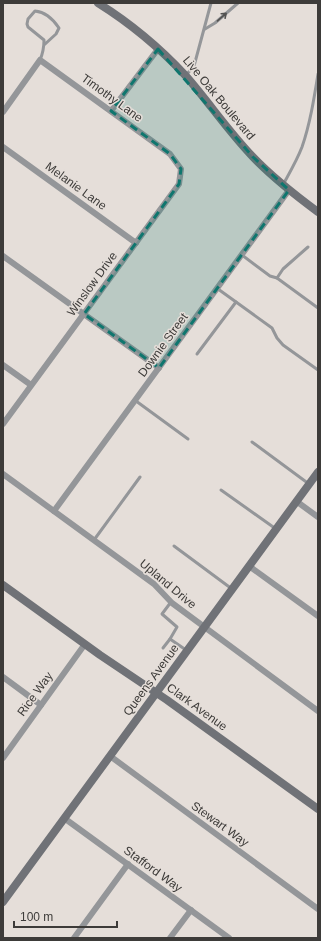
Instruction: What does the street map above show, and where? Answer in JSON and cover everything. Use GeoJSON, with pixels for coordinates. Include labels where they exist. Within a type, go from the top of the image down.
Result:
{"type":"FeatureCollection","features":[{"type":"Feature","properties":{"kind":"main road","name":"Live Oak Boulevard"},"geometry":{"type":"LineString","coordinates":[[99,3],[135,29],[158,49],[185,76],[242,144],[286,188],[318,212]]}},
{"type":"Feature","properties":{"kind":"main road","name":"Queens Avenue"},"geometry":{"type":"LineString","coordinates":[[3,902],[318,472]]}},
{"type":"Feature","properties":{"kind":"main road","name":"Clark Avenue"},"geometry":{"type":"LineString","coordinates":[[3,585],[85,644],[157,693],[318,809]]}},
{"type":"Feature","properties":{"kind":"street"},"geometry":{"type":"LineString","coordinates":[[111,111],[158,49]]}},
{"type":"Feature","properties":{"kind":"street"},"geometry":{"type":"LineString","coordinates":[[3,112],[40,60]]}},
{"type":"Feature","properties":{"kind":"street","name":"Timothy Lane"},"geometry":{"type":"LineString","coordinates":[[40,60],[170,154]]}},
{"type":"Feature","properties":{"kind":"street","name":"Melanie Lane"},"geometry":{"type":"LineString","coordinates":[[3,147],[136,243]]}},
{"type":"Feature","properties":{"kind":"street","name":"Winslow Drive"},"geometry":{"type":"LineString","coordinates":[[3,424],[179,184],[181,169],[170,154]]}},
{"type":"Feature","properties":{"kind":"street","name":"Downie Street"},"geometry":{"type":"LineString","coordinates":[[54,511],[218,289],[286,188]]}},
{"type":"Feature","properties":{"kind":"street"},"geometry":{"type":"LineString","coordinates":[[3,256],[159,368]]}},
{"type":"Feature","properties":{"kind":"street"},"geometry":{"type":"LineString","coordinates":[[3,365],[31,386]]}},
{"type":"Feature","properties":{"kind":"street","name":"Upland Drive"},"geometry":{"type":"LineString","coordinates":[[3,474],[154,584],[171,602],[318,711]]}},
{"type":"Feature","properties":{"kind":"street"},"geometry":{"type":"LineString","coordinates":[[296,501],[318,517]]}},
{"type":"Feature","properties":{"kind":"street"},"geometry":{"type":"LineString","coordinates":[[249,566],[318,616]]}},
{"type":"Feature","properties":{"kind":"street","name":"Rice Way"},"geometry":{"type":"LineString","coordinates":[[3,758],[85,644]]}},
{"type":"Feature","properties":{"kind":"street"},"geometry":{"type":"LineString","coordinates":[[3,678],[41,705]]}},
{"type":"Feature","properties":{"kind":"street","name":"Stewart Way"},"geometry":{"type":"LineString","coordinates":[[110,756],[318,909]]}},
{"type":"Feature","properties":{"kind":"street","name":"Stafford Way"},"geometry":{"type":"LineString","coordinates":[[64,818],[229,938]]}},
{"type":"Feature","properties":{"kind":"street"},"geometry":{"type":"LineString","coordinates":[[74,938],[128,864]]}},
{"type":"Feature","properties":{"kind":"street"},"geometry":{"type":"LineString","coordinates":[[170,938],[191,910]]}},
{"type":"Feature","properties":{"kind":"lane"},"geometry":{"type":"LineString","coordinates":[[185,76],[194,66],[211,3]]}},
{"type":"Feature","properties":{"kind":"lane"},"geometry":{"type":"LineString","coordinates":[[205,29],[215,23],[238,3]]}},
{"type":"Feature","properties":{"kind":"lane"},"geometry":{"type":"LineString","coordinates":[[40,60],[44,40],[26,24],[28,19],[35,11],[42,12],[50,17],[60,28],[44,45]]}},
{"type":"Feature","properties":{"kind":"lane"},"geometry":{"type":"LineString","coordinates":[[286,188],[302,147],[318,74]]}},
{"type":"Feature","properties":{"kind":"lane"},"geometry":{"type":"LineString","coordinates":[[277,278],[283,269],[308,247]]}},
{"type":"Feature","properties":{"kind":"lane"},"geometry":{"type":"LineString","coordinates":[[242,255],[270,276],[277,278],[318,308]]}},
{"type":"Feature","properties":{"kind":"lane"},"geometry":{"type":"LineString","coordinates":[[218,289],[272,328],[277,338],[283,345],[318,370]]}},
{"type":"Feature","properties":{"kind":"lane"},"geometry":{"type":"LineString","coordinates":[[197,354],[236,302]]}},
{"type":"Feature","properties":{"kind":"lane"},"geometry":{"type":"LineString","coordinates":[[136,401],[188,439]]}},
{"type":"Feature","properties":{"kind":"lane"},"geometry":{"type":"LineString","coordinates":[[252,442],[309,484]]}},
{"type":"Feature","properties":{"kind":"lane"},"geometry":{"type":"LineString","coordinates":[[94,540],[140,477]]}},
{"type":"Feature","properties":{"kind":"lane"},"geometry":{"type":"LineString","coordinates":[[221,490],[276,529]]}},
{"type":"Feature","properties":{"kind":"lane"},"geometry":{"type":"LineString","coordinates":[[174,546],[232,589]]}},
{"type":"Feature","properties":{"kind":"lane"},"geometry":{"type":"LineString","coordinates":[[163,648],[177,627],[162,614],[171,602]]}},
{"type":"Feature","properties":{"kind":"lane"},"geometry":{"type":"LineString","coordinates":[[170,639],[187,651]]}},
{"type":"Feature","properties":{"kind":"highlighted area"},"geometry":{"type":"Polygon","coordinates":[[[158,49],[253,157],[289,190],[159,368],[84,314],[179,184],[181,169],[170,154],[111,111],[158,49]]]}}]}
